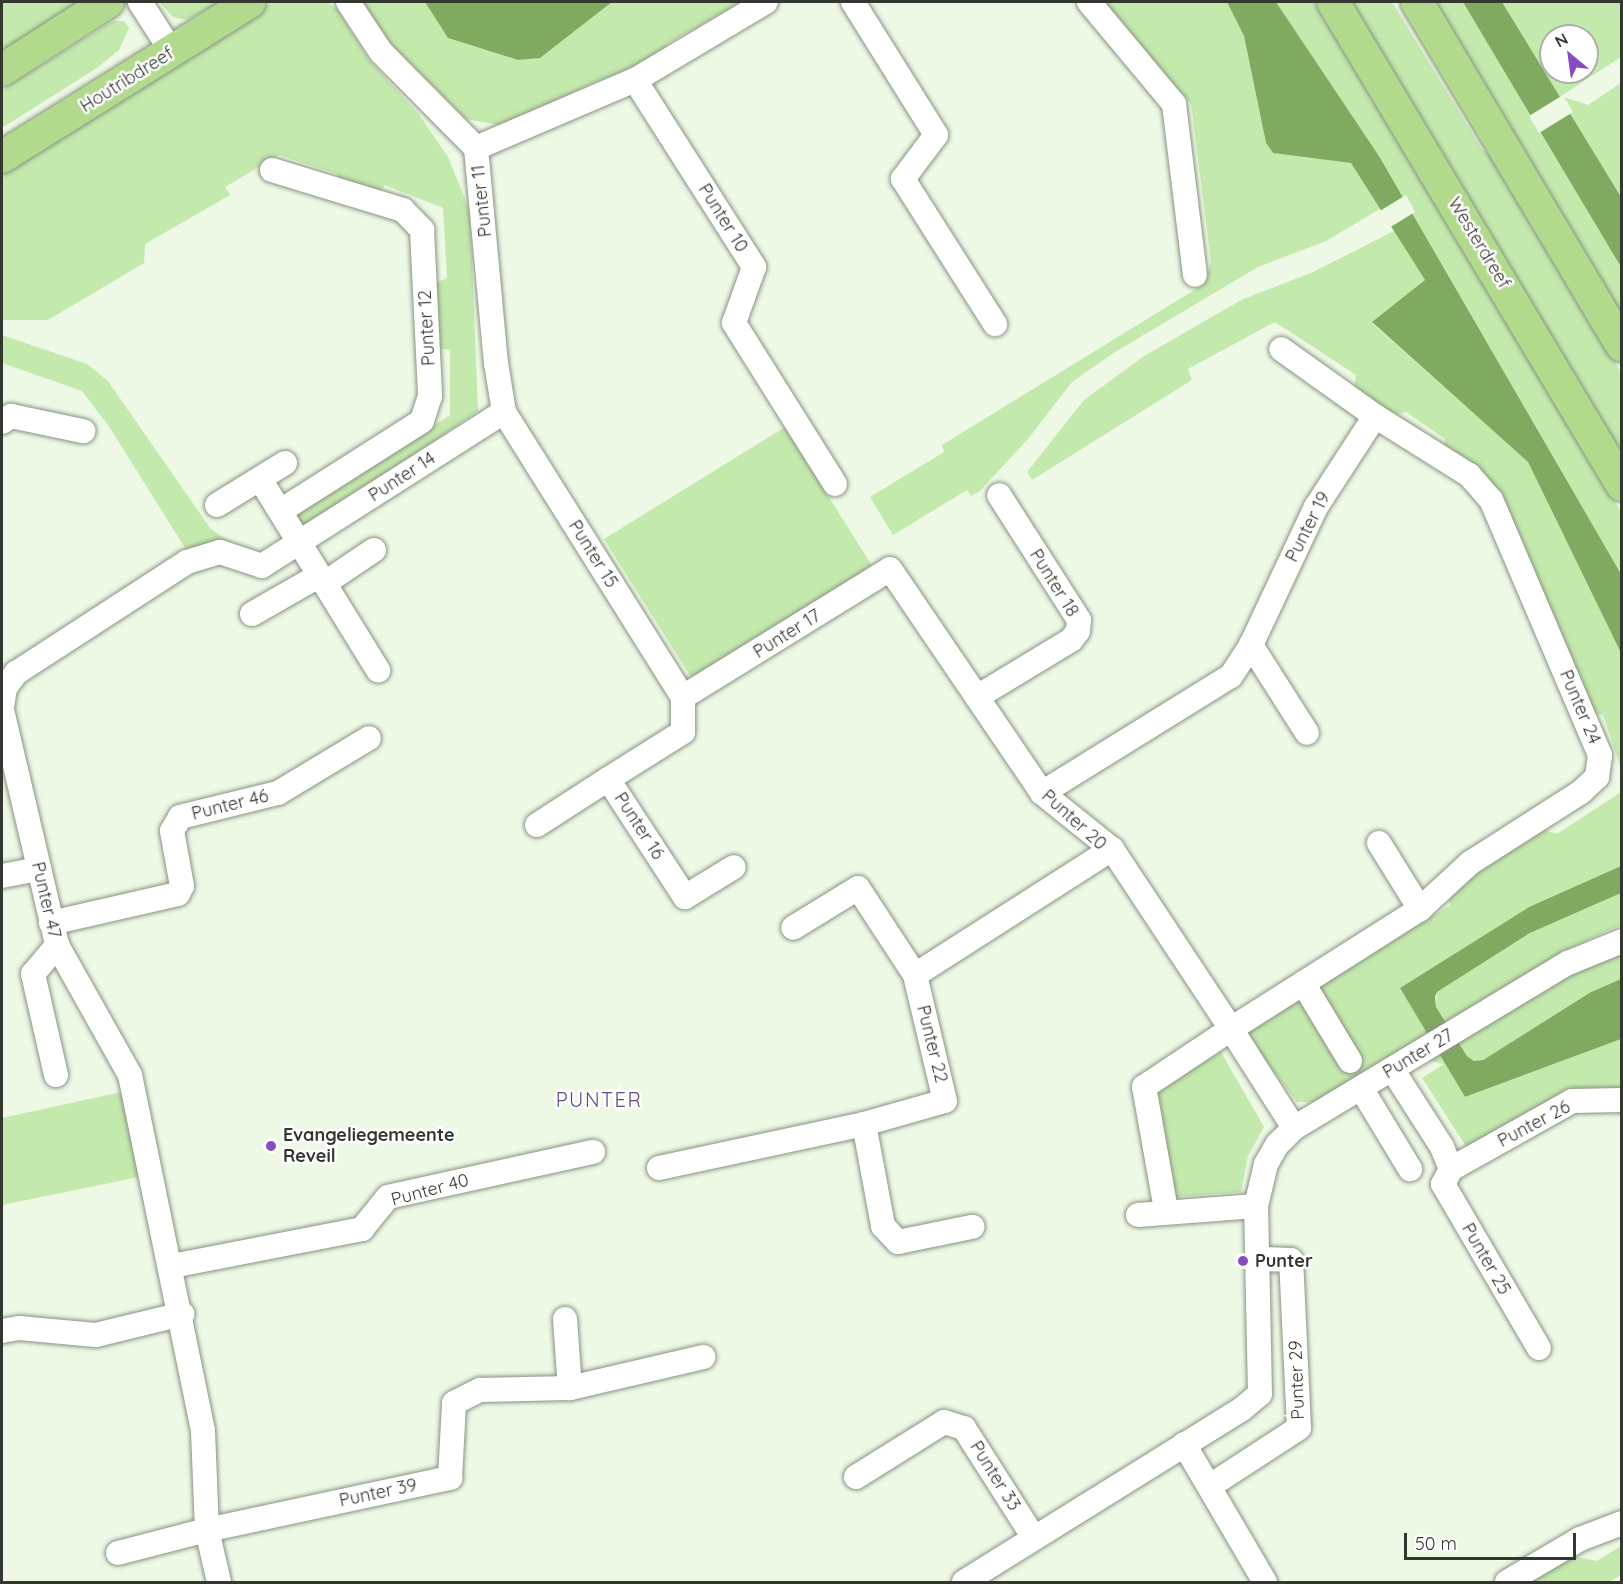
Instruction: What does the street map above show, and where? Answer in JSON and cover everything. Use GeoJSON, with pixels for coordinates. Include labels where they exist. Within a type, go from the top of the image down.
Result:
{"type":"FeatureCollection","features":[{"type":"Feature","properties":{"kind":"main road"},"geometry":{"type":"LineString","coordinates":[[2,70],[108,2]]}},
{"type":"Feature","properties":{"kind":"main road","name":"Houtribdreef"},"geometry":{"type":"LineString","coordinates":[[2,157],[250,2]]}},
{"type":"Feature","properties":{"kind":"main road","name":"Westerdreef"},"geometry":{"type":"LineString","coordinates":[[1333,2],[1622,485]]}},
{"type":"Feature","properties":{"kind":"main road"},"geometry":{"type":"LineString","coordinates":[[1417,2],[1622,346]]}},
{"type":"Feature","properties":{"kind":"street"},"geometry":{"type":"LineString","coordinates":[[140,2],[172,52]]}},
{"type":"Feature","properties":{"kind":"street","name":"Punter 11"},"geometry":{"type":"LineString","coordinates":[[348,2],[381,52],[476,148],[496,363],[504,412]]}},
{"type":"Feature","properties":{"kind":"street"},"geometry":{"type":"LineString","coordinates":[[476,148],[635,80],[766,2]]}},
{"type":"Feature","properties":{"kind":"street"},"geometry":{"type":"LineString","coordinates":[[853,2],[936,135],[903,179],[995,324]]}},
{"type":"Feature","properties":{"kind":"street"},"geometry":{"type":"LineString","coordinates":[[1089,2],[1174,104],[1195,275]]}},
{"type":"Feature","properties":{"kind":"street","name":"Punter 10"},"geometry":{"type":"LineString","coordinates":[[635,80],[754,267],[734,323],[835,484]]}},
{"type":"Feature","properties":{"kind":"street","name":"Punter 12"},"geometry":{"type":"LineString","coordinates":[[272,170],[403,210],[422,230],[430,396],[422,421],[280,511]]}},
{"type":"Feature","properties":{"kind":"street"},"geometry":{"type":"LineString","coordinates":[[1281,349],[1375,416]]}},
{"type":"Feature","properties":{"kind":"street","name":"Punter 14"},"geometry":{"type":"LineString","coordinates":[[262,566],[504,412]]}},
{"type":"Feature","properties":{"kind":"street","name":"Punter 15"},"geometry":{"type":"LineString","coordinates":[[504,412],[682,697]]}},
{"type":"Feature","properties":{"kind":"street"},"geometry":{"type":"LineString","coordinates":[[2,422],[11,416],[83,431]]}},
{"type":"Feature","properties":{"kind":"street","name":"Punter 24"},"geometry":{"type":"LineString","coordinates":[[1231,1029],[1420,909],[1470,863],[1581,792],[1597,777],[1600,755],[1491,500],[1469,475],[1375,416]]}},
{"type":"Feature","properties":{"kind":"street","name":"Punter 19"},"geometry":{"type":"LineString","coordinates":[[1042,793],[1231,676],[1251,645],[1316,507],[1375,416]]}},
{"type":"Feature","properties":{"kind":"street"},"geometry":{"type":"LineString","coordinates":[[217,506],[285,462]]}},
{"type":"Feature","properties":{"kind":"street"},"geometry":{"type":"LineString","coordinates":[[260,479],[378,670]]}},
{"type":"Feature","properties":{"kind":"street","name":"Punter 18"},"geometry":{"type":"LineString","coordinates":[[977,697],[1071,640],[1078,631],[1079,620],[999,495]]}},
{"type":"Feature","properties":{"kind":"street"},"geometry":{"type":"LineString","coordinates":[[252,614],[374,550]]}},
{"type":"Feature","properties":{"kind":"street","name":"Punter 47"},"geometry":{"type":"LineString","coordinates":[[172,1266],[130,1075],[54,934],[2,697],[16,673],[187,562],[220,552],[262,566]]}},
{"type":"Feature","properties":{"kind":"street","name":"Punter 17"},"geometry":{"type":"LineString","coordinates":[[682,697],[890,569]]}},
{"type":"Feature","properties":{"kind":"street","name":"Punter 20"},"geometry":{"type":"LineString","coordinates":[[890,569],[1042,793],[1112,849],[915,975]]}},
{"type":"Feature","properties":{"kind":"street"},"geometry":{"type":"LineString","coordinates":[[1251,645],[1307,733]]}},
{"type":"Feature","properties":{"kind":"street","name":"Punter 16"},"geometry":{"type":"LineString","coordinates":[[682,697],[683,732],[609,779],[685,897],[734,867]]}},
{"type":"Feature","properties":{"kind":"street","name":"Punter 46"},"geometry":{"type":"LineString","coordinates":[[54,934],[178,894],[182,886],[172,831],[180,817],[278,793],[369,738]]}},
{"type":"Feature","properties":{"kind":"street"},"geometry":{"type":"LineString","coordinates":[[537,825],[609,779]]}},
{"type":"Feature","properties":{"kind":"street"},"geometry":{"type":"LineString","coordinates":[[1379,843],[1420,909]]}},
{"type":"Feature","properties":{"kind":"street"},"geometry":{"type":"LineString","coordinates":[[1112,849],[1294,1128]]}},
{"type":"Feature","properties":{"kind":"street"},"geometry":{"type":"LineString","coordinates":[[2,876],[39,869]]}},
{"type":"Feature","properties":{"kind":"street"},"geometry":{"type":"LineString","coordinates":[[793,928],[858,888],[915,975]]}},
{"type":"Feature","properties":{"kind":"street"},"geometry":{"type":"LineString","coordinates":[[54,934],[33,974],[56,1075]]}},
{"type":"Feature","properties":{"kind":"street","name":"Punter 27"},"geometry":{"type":"LineString","coordinates":[[1184,1444],[1260,1394],[1256,1206],[1266,1164],[1277,1145],[1294,1128],[1568,963],[1622,940]]}},
{"type":"Feature","properties":{"kind":"street","name":"Punter 22"},"geometry":{"type":"LineString","coordinates":[[659,1168],[864,1124],[945,1101],[915,975]]}},
{"type":"Feature","properties":{"kind":"street"},"geometry":{"type":"LineString","coordinates":[[1303,983],[1350,1061]]}},
{"type":"Feature","properties":{"kind":"street"},"geometry":{"type":"LineString","coordinates":[[1166,1210],[1144,1087],[1231,1029]]}},
{"type":"Feature","properties":{"kind":"street"},"geometry":{"type":"LineString","coordinates":[[1392,1069],[1442,1147],[1452,1169]]}},
{"type":"Feature","properties":{"kind":"street"},"geometry":{"type":"LineString","coordinates":[[1361,1088],[1410,1169]]}},
{"type":"Feature","properties":{"kind":"street","name":"Punter 26"},"geometry":{"type":"LineString","coordinates":[[1452,1169],[1572,1101],[1622,1100]]}},
{"type":"Feature","properties":{"kind":"street"},"geometry":{"type":"LineString","coordinates":[[864,1124],[883,1226],[898,1242],[972,1227]]}},
{"type":"Feature","properties":{"kind":"street","name":"Punter 40"},"geometry":{"type":"LineString","coordinates":[[172,1266],[362,1229],[388,1197],[593,1152]]}},
{"type":"Feature","properties":{"kind":"street","name":"Punter 25"},"geometry":{"type":"LineString","coordinates":[[1452,1169],[1443,1184],[1539,1348]]}},
{"type":"Feature","properties":{"kind":"street"},"geometry":{"type":"LineString","coordinates":[[1138,1215],[1166,1210],[1256,1206]]}},
{"type":"Feature","properties":{"kind":"street","name":"Punter 29"},"geometry":{"type":"LineString","coordinates":[[1210,1486],[1299,1428],[1292,1260],[1257,1258]]}},
{"type":"Feature","properties":{"kind":"street"},"geometry":{"type":"LineString","coordinates":[[172,1266],[203,1431],[207,1530],[219,1582]]}},
{"type":"Feature","properties":{"kind":"street"},"geometry":{"type":"LineString","coordinates":[[2,1331],[19,1328],[96,1335],[182,1314]]}},
{"type":"Feature","properties":{"kind":"street"},"geometry":{"type":"LineString","coordinates":[[565,1319],[570,1388]]}},
{"type":"Feature","properties":{"kind":"street","name":"Punter 39"},"geometry":{"type":"LineString","coordinates":[[118,1553],[207,1530],[450,1478],[454,1403],[480,1390],[570,1388],[703,1357]]}},
{"type":"Feature","properties":{"kind":"street","name":"Punter 33"},"geometry":{"type":"LineString","coordinates":[[856,1477],[944,1422],[964,1428],[1034,1538]]}},
{"type":"Feature","properties":{"kind":"street"},"geometry":{"type":"LineString","coordinates":[[964,1582],[1184,1444],[1265,1582]]}},
{"type":"Feature","properties":{"kind":"street"},"geometry":{"type":"LineString","coordinates":[[1507,1582],[1580,1539],[1622,1523]]}},
{"type":"Feature","properties":{"kind":"shaded area"},"geometry":{"type":"Polygon","coordinates":[[[2,2],[91,2],[2,59],[2,2]]]}},
{"type":"Feature","properties":{"kind":"shaded area"},"geometry":{"type":"Polygon","coordinates":[[[159,2],[222,2],[186,20],[173,17],[159,2]]]}},
{"type":"Feature","properties":{"kind":"shaded area"},"geometry":{"type":"Polygon","coordinates":[[[272,2],[327,2],[337,9],[369,60],[418,113],[448,157],[470,211],[478,411],[303,530],[294,516],[450,415],[450,350],[434,348],[432,285],[447,278],[443,208],[385,185],[374,199],[338,187],[338,174],[279,155],[225,187],[230,195],[145,244],[144,263],[48,320],[2,320],[2,171],[272,2]]]}},
{"type":"Feature","properties":{"kind":"shaded area"},"geometry":{"type":"Polygon","coordinates":[[[362,2],[425,2],[448,38],[518,60],[540,58],[612,2],[740,2],[667,44],[656,58],[590,84],[505,126],[466,119],[392,45],[362,2]]]}},
{"type":"Feature","properties":{"kind":"shaded area"},"geometry":{"type":"Polygon","coordinates":[[[425,2],[612,2],[540,58],[518,60],[448,38],[425,2]]]}},
{"type":"Feature","properties":{"kind":"shaded area"},"geometry":{"type":"Polygon","coordinates":[[[1103,2],[1227,2],[1244,36],[1266,143],[1273,153],[1351,163],[1380,209],[1326,241],[1258,267],[1115,352],[1072,382],[1028,439],[980,491],[971,496],[967,490],[893,535],[870,497],[944,452],[942,445],[1204,284],[1211,262],[1191,104],[1103,2]]]}},
{"type":"Feature","properties":{"kind":"shaded area"},"geometry":{"type":"Polygon","coordinates":[[[1227,2],[1276,2],[1379,156],[1621,574],[1621,653],[1528,462],[1372,322],[1425,280],[1351,163],[1273,153],[1266,143],[1244,36],[1227,2]]]}},
{"type":"Feature","properties":{"kind":"shaded area"},"geometry":{"type":"Polygon","coordinates":[[[1276,2],[1314,2],[1502,307],[1621,512],[1621,574],[1379,156],[1276,2]]]}},
{"type":"Feature","properties":{"kind":"shaded area"},"geometry":{"type":"Polygon","coordinates":[[[1351,2],[1392,2],[1481,148],[1500,165],[1621,372],[1621,460],[1351,2]]]}},
{"type":"Feature","properties":{"kind":"shaded area"},"geometry":{"type":"Polygon","coordinates":[[[1429,2],[1463,2],[1503,65],[1621,267],[1621,323],[1429,2]]]}},
{"type":"Feature","properties":{"kind":"shaded area"},"geometry":{"type":"Polygon","coordinates":[[[1463,2],[1502,2],[1539,63],[1539,84],[1552,84],[1621,197],[1621,267],[1463,2]]]}},
{"type":"Feature","properties":{"kind":"shaded area"},"geometry":{"type":"Polygon","coordinates":[[[1502,2],[1621,2],[1621,57],[1599,71],[1599,24],[1539,24],[1539,63],[1502,2]]]}},
{"type":"Feature","properties":{"kind":"shaded area"},"geometry":{"type":"Polygon","coordinates":[[[113,21],[124,21],[129,28],[119,50],[97,68],[2,128],[2,90],[113,21]]]}},
{"type":"Feature","properties":{"kind":"shaded area"},"geometry":{"type":"Polygon","coordinates":[[[1621,83],[1621,197],[1552,84],[1579,84],[1561,96],[1588,105],[1621,83]]]}},
{"type":"Feature","properties":{"kind":"shaded area"},"geometry":{"type":"Polygon","coordinates":[[[1394,231],[1425,280],[1372,323],[1528,462],[1621,653],[1621,768],[1603,715],[1581,712],[1488,491],[1442,452],[1445,439],[1406,412],[1392,416],[1354,390],[1356,375],[1275,322],[1188,369],[1192,380],[1032,480],[1027,472],[1084,400],[1144,356],[1243,299],[1311,273],[1394,231]]]}},
{"type":"Feature","properties":{"kind":"shaded area"},"geometry":{"type":"Polygon","coordinates":[[[2,335],[87,364],[108,381],[210,528],[241,551],[187,551],[108,425],[82,391],[2,363],[2,335]]]}},
{"type":"Feature","properties":{"kind":"shaded area"},"geometry":{"type":"Polygon","coordinates":[[[785,427],[874,569],[694,682],[604,539],[785,427]]]}},
{"type":"Feature","properties":{"kind":"shaded area"},"geometry":{"type":"Polygon","coordinates":[[[1621,792],[1621,866],[1529,907],[1400,988],[1465,1097],[1621,1039],[1621,1095],[1467,1148],[1422,1078],[1444,1064],[1396,1053],[1315,1102],[1297,1102],[1245,1034],[1450,905],[1446,889],[1539,828],[1557,834],[1621,792]]]}},
{"type":"Feature","properties":{"kind":"shaded area"},"geometry":{"type":"Polygon","coordinates":[[[1621,866],[1621,893],[1530,933],[1437,992],[1435,997],[1436,1007],[1467,1056],[1474,1061],[1483,1060],[1591,992],[1621,979],[1621,1039],[1465,1097],[1400,988],[1529,907],[1621,866]]]}},
{"type":"Feature","properties":{"kind":"shaded area"},"geometry":{"type":"Polygon","coordinates":[[[1621,893],[1621,925],[1570,948],[1450,1020],[1621,954],[1621,979],[1591,992],[1483,1060],[1474,1061],[1467,1056],[1436,1007],[1437,992],[1530,933],[1621,893]]]}},
{"type":"Feature","properties":{"kind":"shaded area"},"geometry":{"type":"Polygon","coordinates":[[[1221,1052],[1264,1127],[1248,1156],[1241,1192],[1173,1197],[1148,1097],[1221,1052]]]}},
{"type":"Feature","properties":{"kind":"shaded area"},"geometry":{"type":"Polygon","coordinates":[[[126,1091],[139,1177],[2,1205],[2,1118],[126,1091]]]}},
{"type":"Feature","properties":{"kind":"shaded area"},"geometry":{"type":"Polygon","coordinates":[[[1621,1546],[1621,1575],[1609,1582],[1529,1582],[1572,1556],[1597,1561],[1621,1546]]]}},
{"type":"Feature","properties":{"kind":"pier"},"geometry":{"type":"Polygon","coordinates":[[[1563,95],[1573,112],[1539,133],[1529,116],[1563,95]]]}},
{"type":"Feature","properties":{"kind":"pier"},"geometry":{"type":"Polygon","coordinates":[[[1406,195],[1415,212],[1389,228],[1378,212],[1406,195]]]}},
{"type":"Feature","properties":{"kind":"place","name":"Evangeliegemeente Reveil"},"geometry":{"type":"Point","coordinates":[271,1146]}},
{"type":"Feature","properties":{"kind":"place","name":"Punter"},"geometry":{"type":"Point","coordinates":[1243,1261]}},
{"type":"Feature","properties":{"kind":"district","name":"PUNTER"},"geometry":{"type":"Point","coordinates":[599,1099]}}]}
